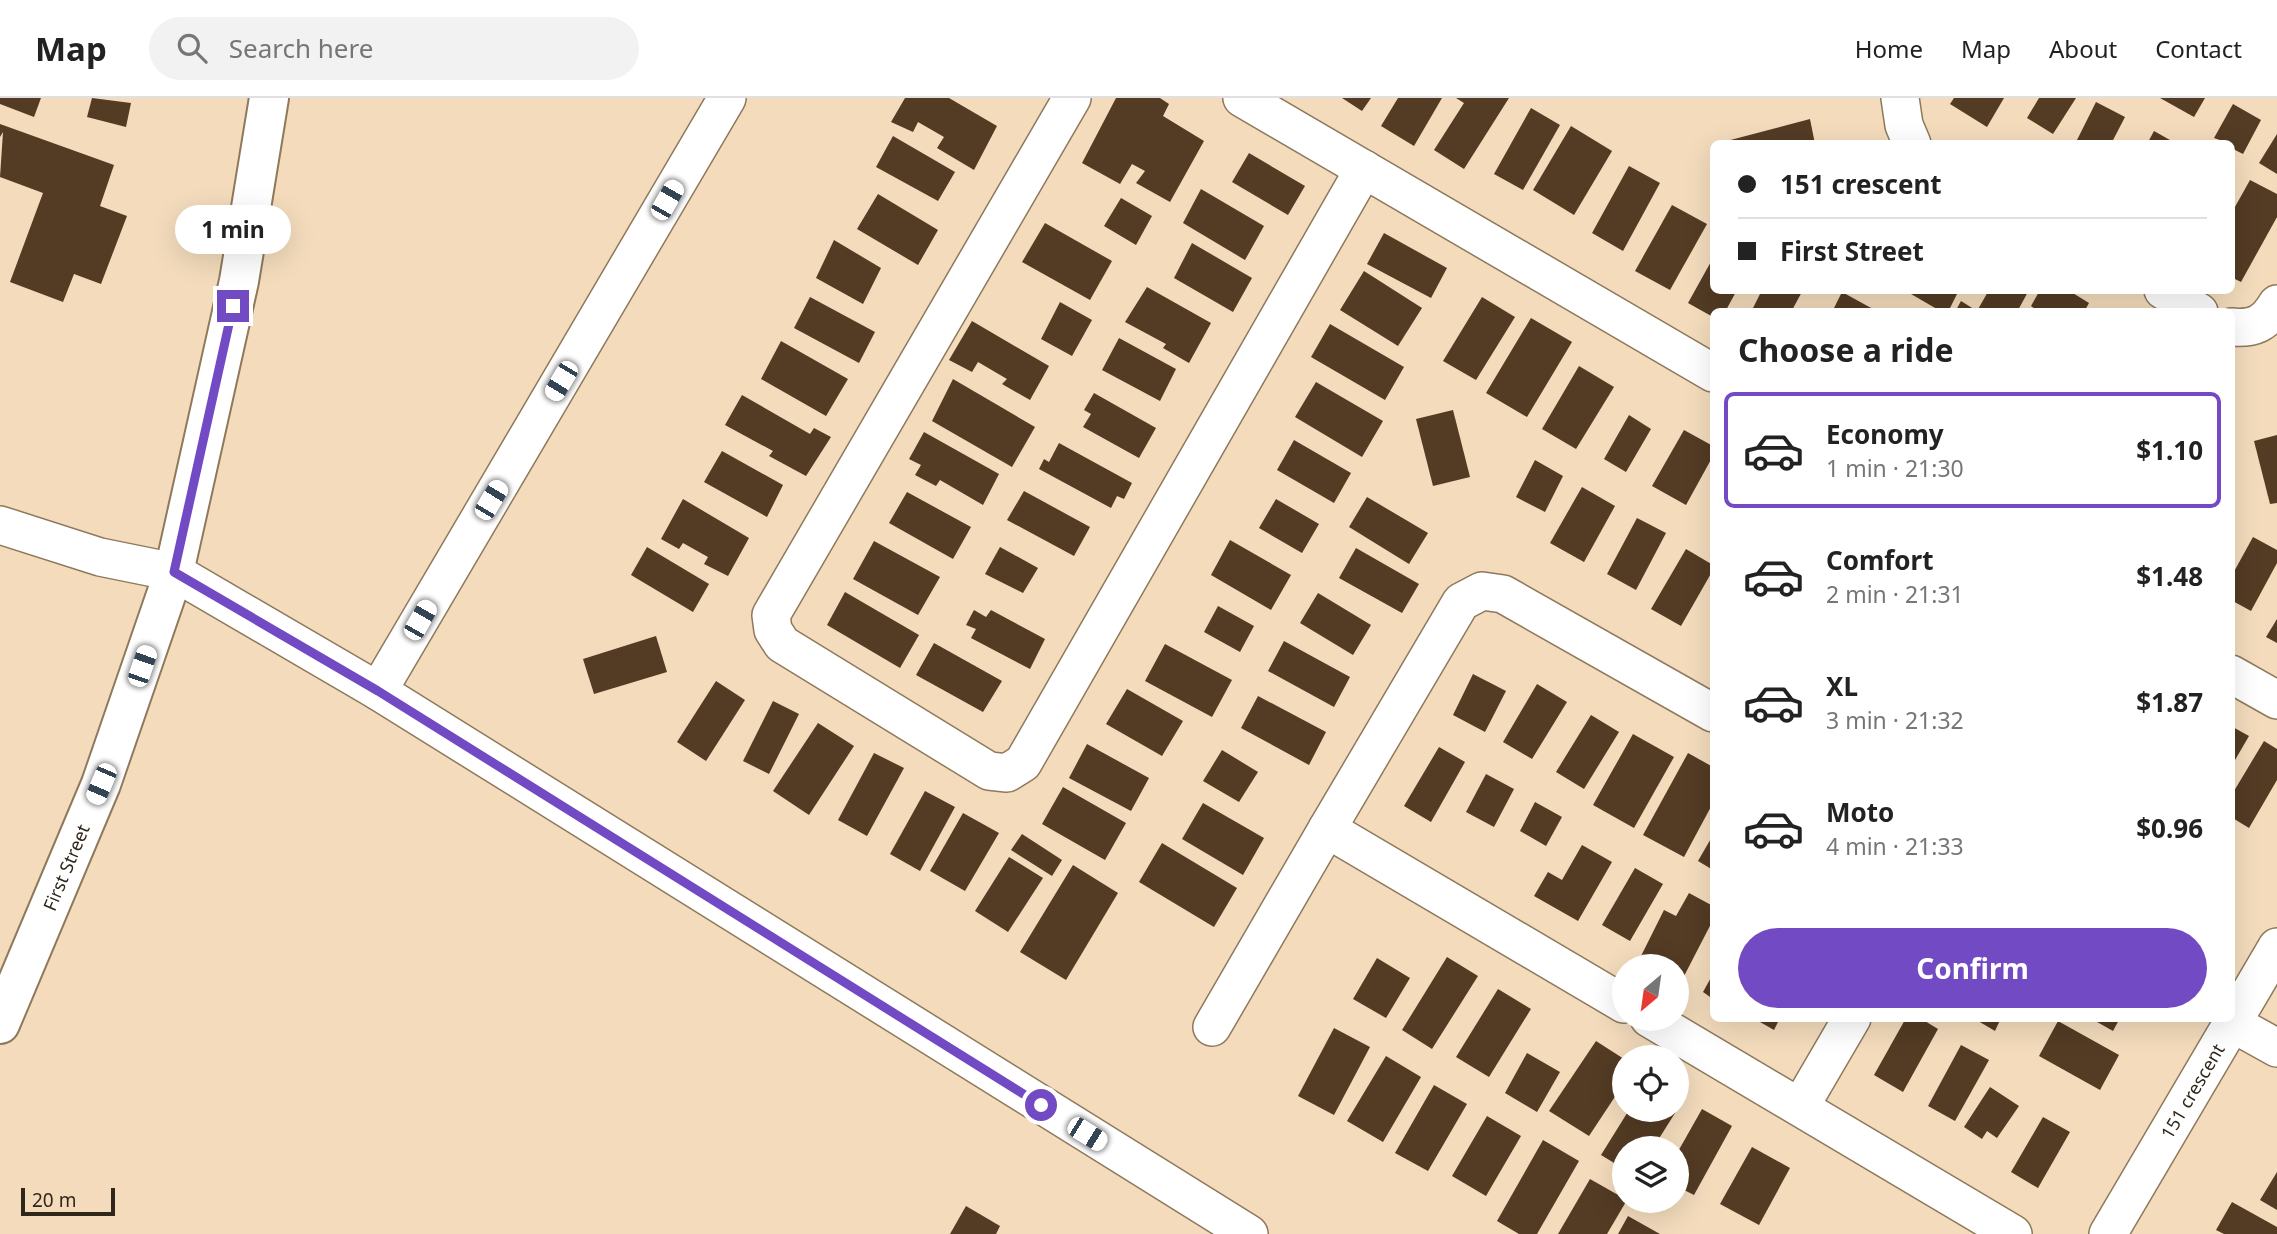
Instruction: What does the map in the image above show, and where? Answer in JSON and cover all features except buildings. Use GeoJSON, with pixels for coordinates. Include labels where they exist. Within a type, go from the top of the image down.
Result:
{"type":"FeatureCollection","features":[{"type":"Feature","properties":{"kind":"street","name":"First Street"},"geometry":{"type":"LineString","coordinates":[[0,1024],[101,784],[174,572],[239,281],[269,98]]}},
{"type":"Feature","properties":{"kind":"street"},"geometry":{"type":"LineString","coordinates":[[1072,98],[771,615],[773,630],[782,644],[989,771],[1007,773],[1023,763],[1363,169]]}},
{"type":"Feature","properties":{"kind":"street"},"geometry":{"type":"LineString","coordinates":[[1242,98],[1710,371]]}},
{"type":"Feature","properties":{"kind":"street"},"geometry":{"type":"LineString","coordinates":[[1900,98],[1904,125],[1910,140]]}},
{"type":"Feature","properties":{"kind":"street"},"geometry":{"type":"LineString","coordinates":[[378,691],[722,102]]}},
{"type":"Feature","properties":{"kind":"street"},"geometry":{"type":"LineString","coordinates":[[2170,294],[2192,308]]}},
{"type":"Feature","properties":{"kind":"street"},"geometry":{"type":"LineString","coordinates":[[2235,327],[2251,329],[2269,317],[2277,304]]}},
{"type":"Feature","properties":{"kind":"street"},"geometry":{"type":"LineString","coordinates":[[0,525],[100,557],[174,572],[378,691],[1249,1234]]}},
{"type":"Feature","properties":{"kind":"street"},"geometry":{"type":"LineString","coordinates":[[1212,1027],[1461,602],[1482,592],[1503,594],[1710,711]]}},
{"type":"Feature","properties":{"kind":"street"},"geometry":{"type":"LineString","coordinates":[[2235,676],[2277,701]]}},
{"type":"Feature","properties":{"kind":"street"},"geometry":{"type":"LineString","coordinates":[[1327,830],[1612,997]]}},
{"type":"Feature","properties":{"kind":"street","name":"151 crescent"},"geometry":{"type":"LineString","coordinates":[[2235,1018],[2277,947]]}},
{"type":"Feature","properties":{"kind":"street"},"geometry":{"type":"LineString","coordinates":[[1800,1107],[1850,1022]]}},
{"type":"Feature","properties":{"kind":"street"},"geometry":{"type":"LineString","coordinates":[[2232,1023],[2277,1048]]}},
{"type":"Feature","properties":{"kind":"street","name":"151 crescent"},"geometry":{"type":"LineString","coordinates":[[2108,1234],[2232,1023]]}},
{"type":"Feature","properties":{"kind":"street"},"geometry":{"type":"LineString","coordinates":[[1671,1031],[2013,1234]]}},
{"type":"Feature","properties":{"kind":"route"},"geometry":{"type":"LineString","coordinates":[[233,306],[174,572],[378,691],[1041,1105]]}}]}
